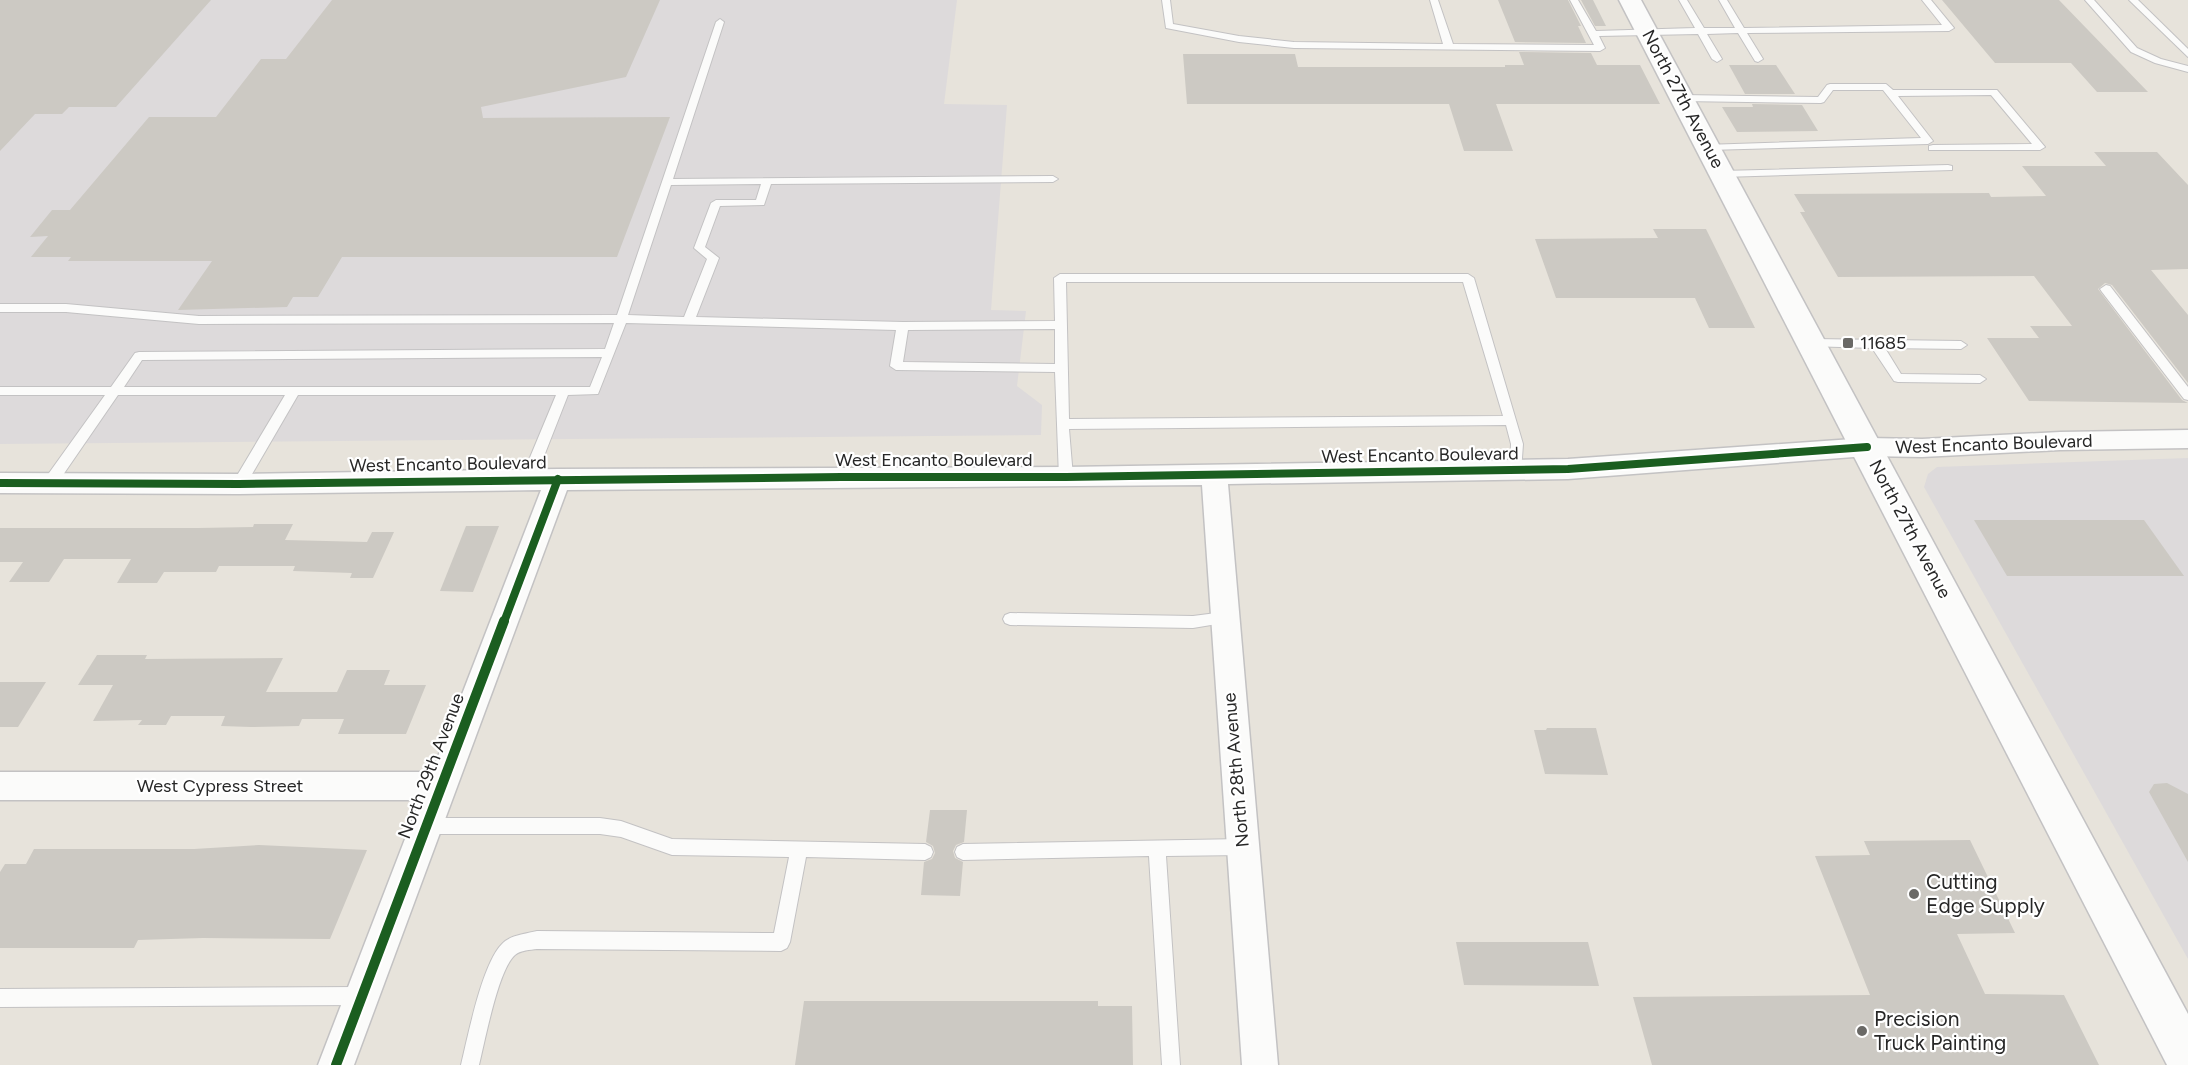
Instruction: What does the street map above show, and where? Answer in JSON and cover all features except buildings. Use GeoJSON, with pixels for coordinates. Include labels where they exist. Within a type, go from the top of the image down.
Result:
{"type":"FeatureCollection","features":[{"type":"Feature","properties":{"kind":"main road","name":"North 27th Avenue"},"geometry":{"type":"LineString","coordinates":[[1630,0],[2188,1059]]}},
{"type":"Feature","properties":{"kind":"street","name":"West Encanto Boulevard"},"geometry":{"type":"LineString","coordinates":[[0,483],[239,484],[528,479],[1066,477],[1576,468],[1867,447],[1922,448],[2060,441],[2188,439]]}},
{"type":"Feature","properties":{"kind":"street","name":"North 28th Avenue"},"geometry":{"type":"LineString","coordinates":[[1214,475],[1260,1065]]}},
{"type":"Feature","properties":{"kind":"street","name":"North 29th Avenue"},"geometry":{"type":"LineString","coordinates":[[336,1065],[558,479]]}},
{"type":"Feature","properties":{"kind":"street","name":"West Cypress Street"},"geometry":{"type":"LineString","coordinates":[[0,786],[440,786]]}},
{"type":"Feature","properties":{"kind":"lane"},"geometry":{"type":"LineString","coordinates":[[1166,0],[1169,26],[1239,39],[1294,45],[1600,48],[1574,0]]}},
{"type":"Feature","properties":{"kind":"lane"},"geometry":{"type":"LineString","coordinates":[[1434,0],[1449,47]]}},
{"type":"Feature","properties":{"kind":"lane"},"geometry":{"type":"LineString","coordinates":[[1683,0],[1717,59]]}},
{"type":"Feature","properties":{"kind":"lane"},"geometry":{"type":"LineString","coordinates":[[1723,0],[1758,59]]}},
{"type":"Feature","properties":{"kind":"lane"},"geometry":{"type":"LineString","coordinates":[[1593,34],[1740,29],[1949,28],[1926,0]]}},
{"type":"Feature","properties":{"kind":"lane"},"geometry":{"type":"LineString","coordinates":[[2089,0],[2134,50],[2158,62],[2188,69]]}},
{"type":"Feature","properties":{"kind":"lane"},"geometry":{"type":"LineString","coordinates":[[2133,0],[2188,54]]}},
{"type":"Feature","properties":{"kind":"lane"},"geometry":{"type":"LineString","coordinates":[[0,391],[594,391],[621,319],[720,22]]}},
{"type":"Feature","properties":{"kind":"lane"},"geometry":{"type":"LineString","coordinates":[[1682,98],[1821,100],[1830,87],[1886,87],[1948,168],[1722,174]]}},
{"type":"Feature","properties":{"kind":"lane"},"geometry":{"type":"LineString","coordinates":[[1708,147],[1930,144],[2040,147],[1994,92],[1891,93]]}},
{"type":"Feature","properties":{"kind":"lane"},"geometry":{"type":"LineString","coordinates":[[667,182],[1053,179]]}},
{"type":"Feature","properties":{"kind":"lane"},"geometry":{"type":"LineString","coordinates":[[688,322],[713,258],[699,248],[716,203],[760,203],[767,182]]}},
{"type":"Feature","properties":{"kind":"lane"},"geometry":{"type":"LineString","coordinates":[[1066,477],[1062,424],[1060,278],[1468,278],[1511,420],[1517,444],[1516,469]]}},
{"type":"Feature","properties":{"kind":"lane"},"geometry":{"type":"LineString","coordinates":[[2106,289],[2188,396]]}},
{"type":"Feature","properties":{"kind":"lane"},"geometry":{"type":"LineString","coordinates":[[0,308],[66,308],[199,320],[621,319],[903,326],[1061,326]]}},
{"type":"Feature","properties":{"kind":"lane"},"geometry":{"type":"LineString","coordinates":[[903,326],[896,366],[1061,368]]}},
{"type":"Feature","properties":{"kind":"lane"},"geometry":{"type":"LineString","coordinates":[[1812,343],[1961,345]]}},
{"type":"Feature","properties":{"kind":"lane"},"geometry":{"type":"LineString","coordinates":[[1876,344],[1898,378],[1980,379]]}},
{"type":"Feature","properties":{"kind":"lane"},"geometry":{"type":"LineString","coordinates":[[49,484],[139,356],[609,353]]}},
{"type":"Feature","properties":{"kind":"lane"},"geometry":{"type":"LineString","coordinates":[[239,484],[294,391]]}},
{"type":"Feature","properties":{"kind":"lane"},"geometry":{"type":"LineString","coordinates":[[528,479],[564,391]]}},
{"type":"Feature","properties":{"kind":"lane"},"geometry":{"type":"LineString","coordinates":[[1062,424],[1511,420]]}},
{"type":"Feature","properties":{"kind":"lane"},"geometry":{"type":"LineString","coordinates":[[1010,619],[1193,622],[1224,618]]}},
{"type":"Feature","properties":{"kind":"lane"},"geometry":{"type":"LineString","coordinates":[[425,826],[600,826],[621,829],[672,847],[925,852]]}},
{"type":"Feature","properties":{"kind":"lane"},"geometry":{"type":"LineString","coordinates":[[963,852],[1243,847]]}},
{"type":"Feature","properties":{"kind":"lane"},"geometry":{"type":"LineString","coordinates":[[470,1065],[499,965],[507,950],[520,943],[537,940],[781,942],[799,849]]}},
{"type":"Feature","properties":{"kind":"lane"},"geometry":{"type":"LineString","coordinates":[[1157,849],[1171,1065]]}},
{"type":"Feature","properties":{"kind":"lane"},"geometry":{"type":"LineString","coordinates":[[0,998],[361,996]]}},
{"type":"Feature","properties":{"kind":"shaded area"},"geometry":{"type":"Polygon","coordinates":[[[0,0],[957,0],[944,104],[1007,105],[991,310],[1026,311],[1017,386],[1042,405],[1041,435],[0,444],[0,0]]]}},
{"type":"Feature","properties":{"kind":"shaded area"},"geometry":{"type":"Polygon","coordinates":[[[2188,458],[2188,959],[1924,487],[1928,474],[1937,467],[2188,458]]]}},
{"type":"Feature","properties":{"kind":"cycle path"},"geometry":{"type":"LineString","coordinates":[[0,483],[239,484],[841,477],[1066,477],[1568,469],[1867,447]]}},
{"type":"Feature","properties":{"kind":"cycle path"},"geometry":{"type":"LineString","coordinates":[[336,1065],[558,479]]}},
{"type":"Feature","properties":{"kind":"place","name":"11685"},"geometry":{"type":"Point","coordinates":[1848,343]}},
{"type":"Feature","properties":{"kind":"place","name":"Cutting Edge Supply"},"geometry":{"type":"Point","coordinates":[1914,894]}},
{"type":"Feature","properties":{"kind":"place","name":"Precision Truck Painting"},"geometry":{"type":"Point","coordinates":[1862,1031]}}]}
